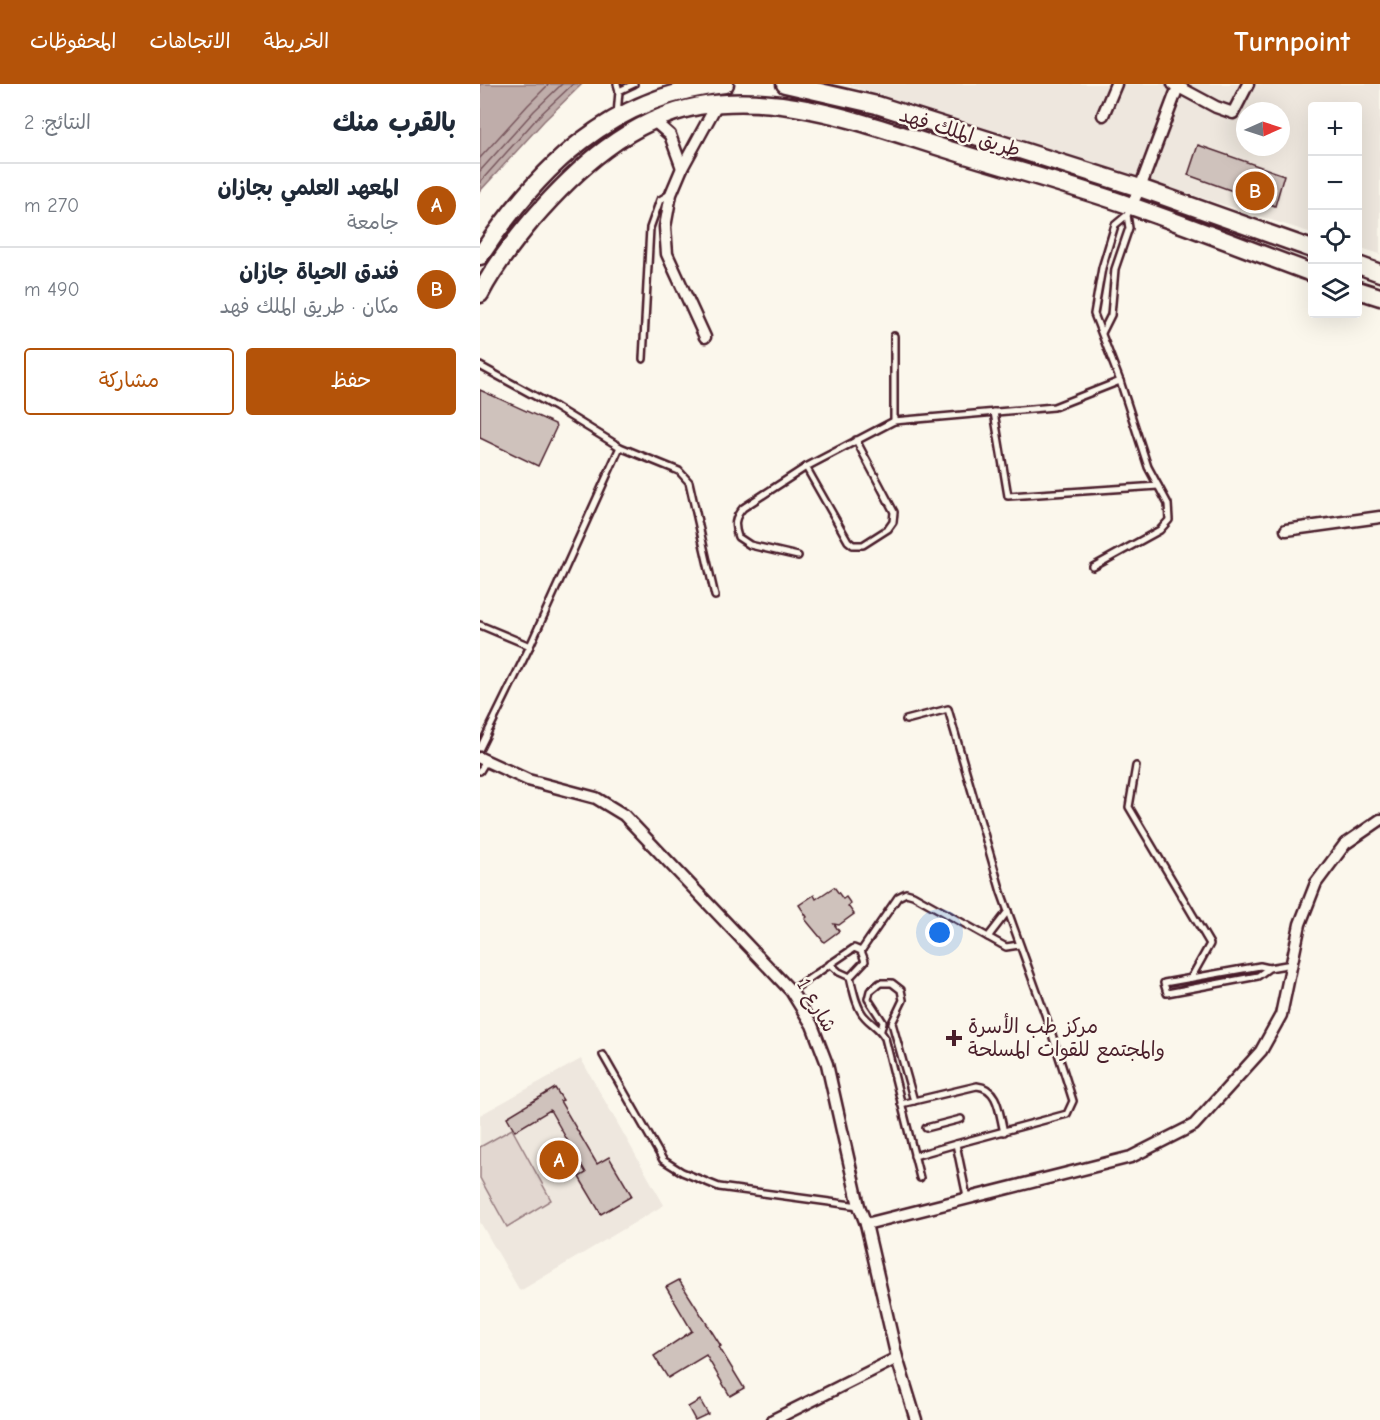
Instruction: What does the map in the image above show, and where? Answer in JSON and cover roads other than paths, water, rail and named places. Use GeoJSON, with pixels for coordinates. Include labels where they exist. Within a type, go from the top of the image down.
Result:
{"type":"FeatureCollection","features":[{"type":"Feature","properties":{"kind":"main road"},"geometry":{"type":"LineString","coordinates":[[480,256],[505,219],[532,188],[585,137],[617,116],[680,87],[725,84]]}},
{"type":"Feature","properties":{"kind":"main road","name":"طريق الملك فهد"},"geometry":{"type":"LineString","coordinates":[[785,84],[877,105],[1140,188],[1308,248]]}},
{"type":"Feature","properties":{"kind":"main road","name":"طريق الملك فهد"},"geometry":{"type":"LineString","coordinates":[[480,294],[513,243],[577,172],[600,152],[654,121],[696,107],[757,102],[835,116],[1129,210],[1308,272]]}},
{"type":"Feature","properties":{"kind":"main road"},"geometry":{"type":"LineString","coordinates":[[1362,266],[1380,273]]}},
{"type":"Feature","properties":{"kind":"main road"},"geometry":{"type":"LineString","coordinates":[[1362,291],[1380,297]]}},
{"type":"Feature","properties":{"kind":"street"},"geometry":{"type":"LineString","coordinates":[[1103,115],[1116,84]]}},
{"type":"Feature","properties":{"kind":"street"},"geometry":{"type":"LineString","coordinates":[[1129,210],[1140,188],[1177,85],[1216,107],[1233,112],[1248,84]]}},
{"type":"Feature","properties":{"kind":"street"},"geometry":{"type":"LineString","coordinates":[[705,337],[667,254],[665,227],[671,194],[682,168],[717,104]]}},
{"type":"Feature","properties":{"kind":"street"},"geometry":{"type":"LineString","coordinates":[[654,121],[670,135],[682,168]]}},
{"type":"Feature","properties":{"kind":"street"},"geometry":{"type":"LineString","coordinates":[[1286,530],[1380,517]]}},
{"type":"Feature","properties":{"kind":"street","name":"شارع 1"},"geometry":{"type":"LineString","coordinates":[[483,760],[528,780],[596,798],[624,815],[791,991],[812,1025],[827,1064],[859,1206],[866,1224],[897,1358],[916,1420]]}},
{"type":"Feature","properties":{"kind":"street"},"geometry":{"type":"LineString","coordinates":[[866,1224],[1131,1157],[1194,1125],[1261,1051],[1281,1015],[1300,924],[1316,883],[1345,844],[1380,820]]}},
{"type":"Feature","properties":{"kind":"street"},"geometry":{"type":"LineString","coordinates":[[773,1420],[897,1358]]}},
{"type":"Feature","properties":{"kind":"lane"},"geometry":{"type":"LineString","coordinates":[[617,84],[619,91],[617,116]]}},
{"type":"Feature","properties":{"kind":"lane"},"geometry":{"type":"LineString","coordinates":[[619,91],[634,84]]}},
{"type":"Feature","properties":{"kind":"lane"},"geometry":{"type":"LineString","coordinates":[[643,359],[650,228],[660,200],[671,194]]}},
{"type":"Feature","properties":{"kind":"lane"},"geometry":{"type":"LineString","coordinates":[[1093,567],[1160,530],[1169,520],[1168,504],[1148,467],[1120,381],[1094,314],[1102,268],[1115,225],[1129,210]]}},
{"type":"Feature","properties":{"kind":"lane"},"geometry":{"type":"LineString","coordinates":[[1102,333],[1111,315],[1115,269],[1129,228],[1129,210]]}},
{"type":"Feature","properties":{"kind":"lane"},"geometry":{"type":"LineString","coordinates":[[1102,268],[1115,269]]}},
{"type":"Feature","properties":{"kind":"lane"},"geometry":{"type":"LineString","coordinates":[[894,336],[894,421]]}},
{"type":"Feature","properties":{"kind":"lane"},"geometry":{"type":"LineString","coordinates":[[480,366],[555,407],[620,447],[679,471],[689,482],[715,596]]}},
{"type":"Feature","properties":{"kind":"lane"},"geometry":{"type":"LineString","coordinates":[[798,556],[750,545],[738,537],[735,528],[736,516],[743,508],[806,467],[894,421],[1054,407],[1120,381]]}},
{"type":"Feature","properties":{"kind":"lane"},"geometry":{"type":"LineString","coordinates":[[994,412],[1008,496],[1158,486]]}},
{"type":"Feature","properties":{"kind":"lane"},"geometry":{"type":"LineString","coordinates":[[806,467],[848,541],[854,545],[863,545],[888,530],[893,522],[894,512],[856,440]]}},
{"type":"Feature","properties":{"kind":"lane"},"geometry":{"type":"LineString","coordinates":[[480,748],[530,646],[620,447]]}},
{"type":"Feature","properties":{"kind":"lane"},"geometry":{"type":"LineString","coordinates":[[480,625],[530,646]]}},
{"type":"Feature","properties":{"kind":"lane"},"geometry":{"type":"LineString","coordinates":[[906,720],[948,709],[1008,911],[1050,1028],[1073,1101],[1067,1114],[914,1156]]}},
{"type":"Feature","properties":{"kind":"lane"},"geometry":{"type":"LineString","coordinates":[[480,771],[483,760]]}},
{"type":"Feature","properties":{"kind":"lane"},"geometry":{"type":"LineString","coordinates":[[1136,766],[1129,807],[1210,944],[1191,978]]}},
{"type":"Feature","properties":{"kind":"lane"},"geometry":{"type":"LineString","coordinates":[[861,951],[898,897],[906,893],[1006,947],[1019,945]]}},
{"type":"Feature","properties":{"kind":"lane"},"geometry":{"type":"LineString","coordinates":[[988,937],[1008,911]]}},
{"type":"Feature","properties":{"kind":"lane"},"geometry":{"type":"LineString","coordinates":[[791,991],[854,948],[861,951],[865,961],[850,977]]}},
{"type":"Feature","properties":{"kind":"lane"},"geometry":{"type":"LineString","coordinates":[[830,964],[839,972],[850,977]]}},
{"type":"Feature","properties":{"kind":"lane"},"geometry":{"type":"LineString","coordinates":[[1269,968],[1258,976],[1167,993],[1164,983],[1260,966],[1269,968],[1292,964]]}},
{"type":"Feature","properties":{"kind":"lane"},"geometry":{"type":"LineString","coordinates":[[850,977],[856,1000],[864,1017],[881,1030],[885,1038],[920,1178]]}},
{"type":"Feature","properties":{"kind":"lane"},"geometry":{"type":"LineString","coordinates":[[881,1030],[883,1022],[868,999],[870,991],[880,983],[892,984],[901,990],[903,1000],[892,1023],[914,1101]]}},
{"type":"Feature","properties":{"kind":"lane"},"geometry":{"type":"LineString","coordinates":[[603,1055],[663,1160],[682,1172],[719,1187],[859,1206]]}},
{"type":"Feature","properties":{"kind":"lane"},"geometry":{"type":"LineString","coordinates":[[901,1104],[977,1086],[986,1087],[993,1092],[1004,1132]]}},
{"type":"Feature","properties":{"kind":"lane"},"geometry":{"type":"LineString","coordinates":[[926,1128],[961,1119]]}},
{"type":"Feature","properties":{"kind":"lane"},"geometry":{"type":"LineString","coordinates":[[956,1144],[967,1197]]}},
{"type":"Feature","properties":{"kind":"water"},"geometry":{"type":"Polygon","coordinates":[[[480,84],[582,84],[544,121],[480,191],[480,84]]]}},
{"type":"Feature","properties":{"kind":"place","name":"فندق الحياة جازان"},"geometry":{"type":"Point","coordinates":[1255,191]}},
{"type":"Feature","properties":{"kind":"place","name":"مركز طب الأسرة والمجتمع للقوات المسلحة"},"geometry":{"type":"Point","coordinates":[954,1038]}},
{"type":"Feature","properties":{"kind":"place","name":"المعهد العلمي بجازان"},"geometry":{"type":"Point","coordinates":[559,1160]}}]}
